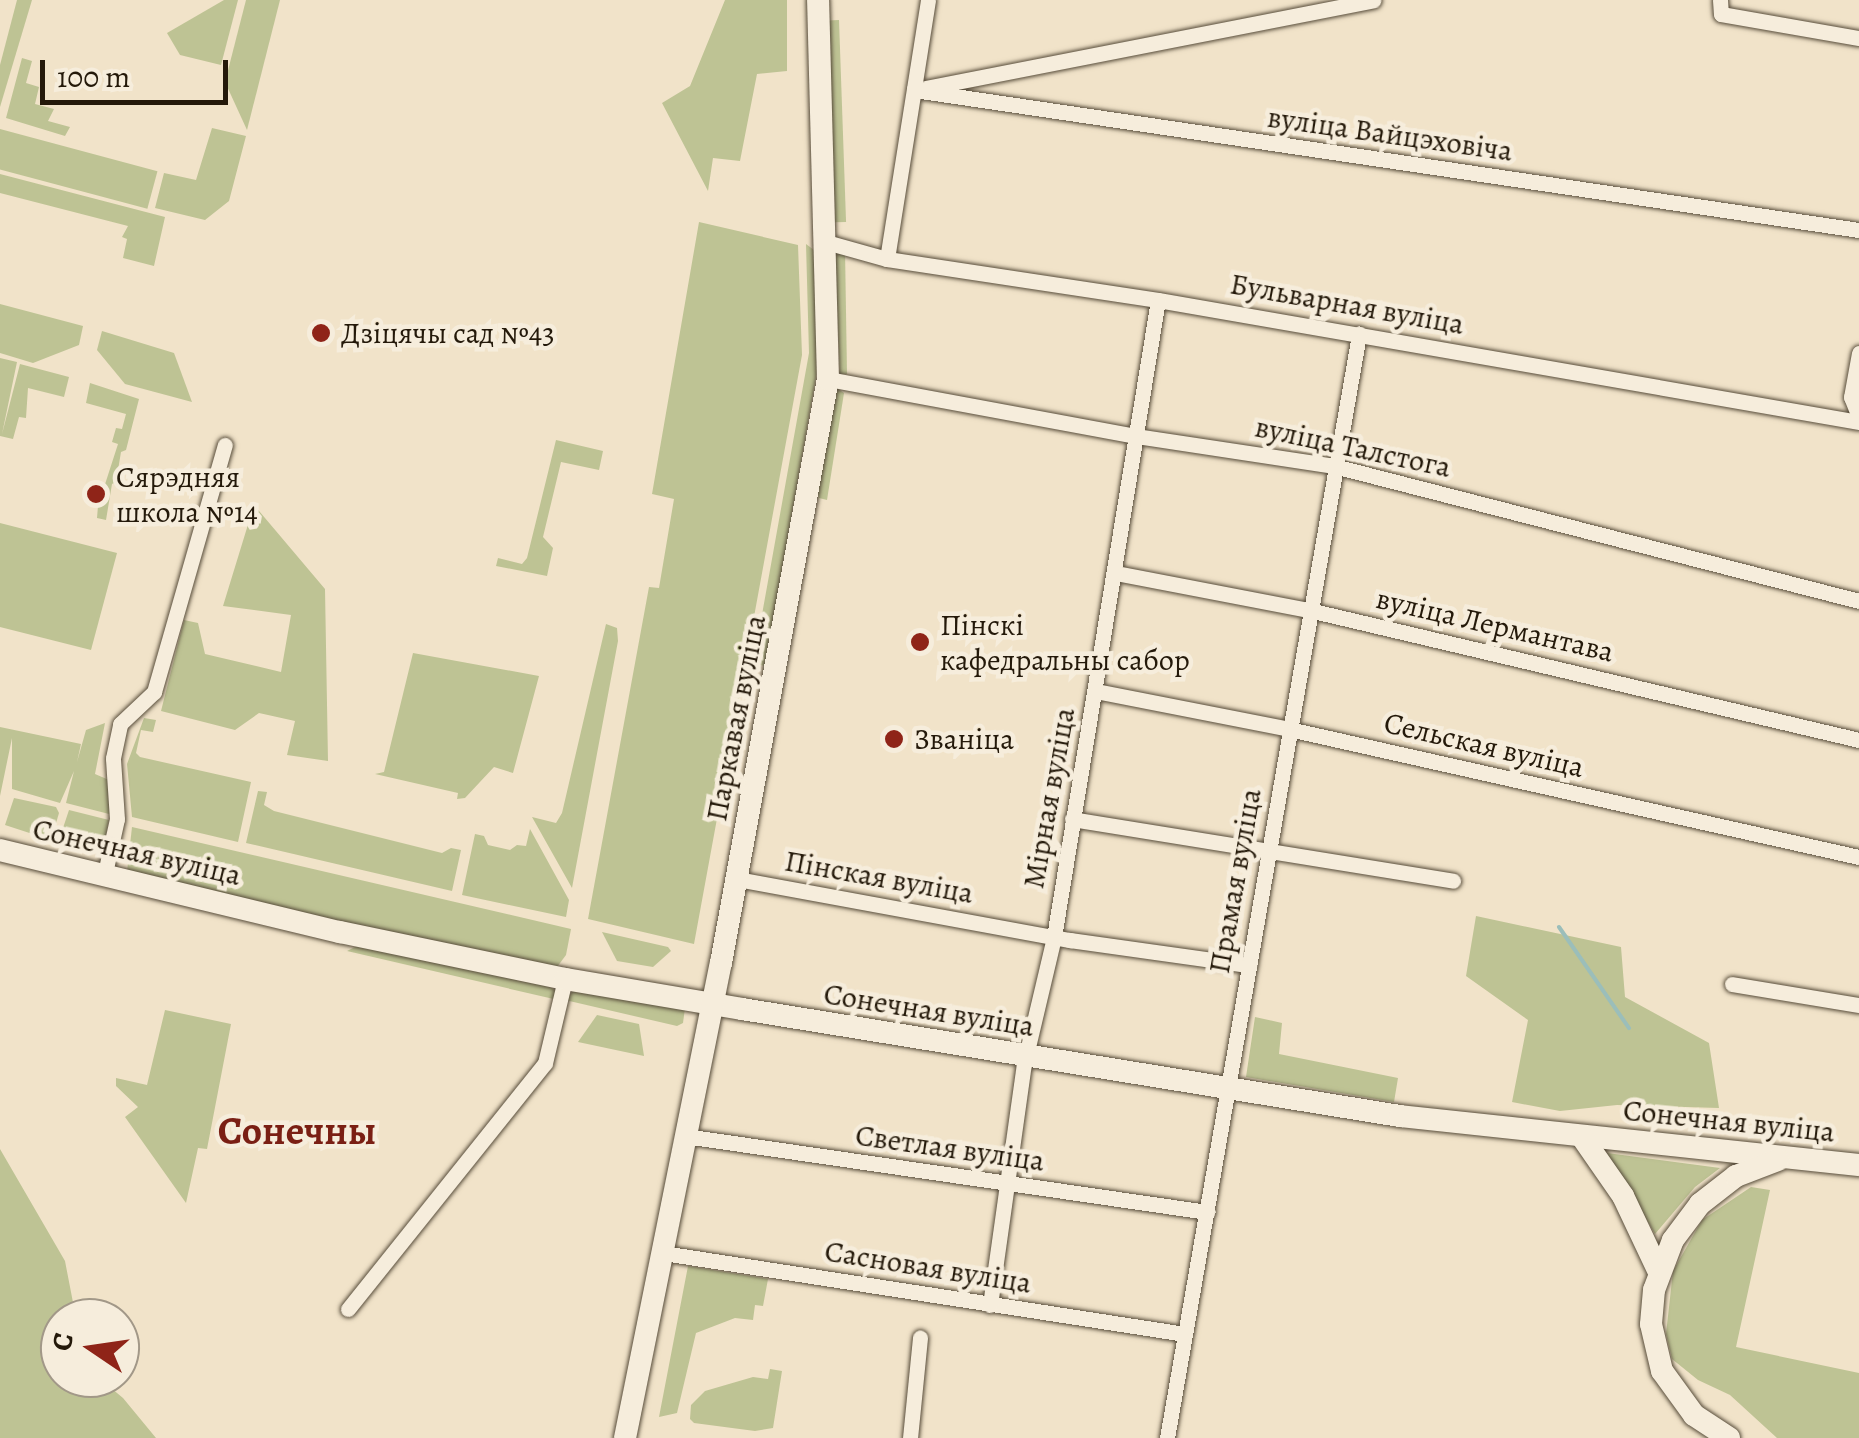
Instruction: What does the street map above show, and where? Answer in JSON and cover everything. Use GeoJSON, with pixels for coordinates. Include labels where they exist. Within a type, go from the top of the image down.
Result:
{"type":"FeatureCollection","features":[{"type":"Feature","properties":{"kind":"street","name":"Паркавая вуліца"},"geometry":{"type":"LineString","coordinates":[[625,1438],[737,879],[828,379],[818,0]]}},
{"type":"Feature","properties":{"kind":"street"},"geometry":{"type":"LineString","coordinates":[[886,258],[928,0]]}},
{"type":"Feature","properties":{"kind":"street"},"geometry":{"type":"LineString","coordinates":[[914,90],[1373,0]]}},
{"type":"Feature","properties":{"kind":"street"},"geometry":{"type":"LineString","coordinates":[[1720,0],[1721,14],[1859,38]]}},
{"type":"Feature","properties":{"kind":"street","name":"вуліца Вайцэховіча"},"geometry":{"type":"LineString","coordinates":[[914,90],[1859,230]]}},
{"type":"Feature","properties":{"kind":"street","name":"Бульварная вуліца"},"geometry":{"type":"LineString","coordinates":[[826,242],[886,258],[1158,300],[1859,420]]}},
{"type":"Feature","properties":{"kind":"street","name":"Мірная вуліца"},"geometry":{"type":"LineString","coordinates":[[990,1305],[1006,1184],[1054,937],[1158,300]]}},
{"type":"Feature","properties":{"kind":"street","name":"Прамая вуліца"},"geometry":{"type":"LineString","coordinates":[[1167,1438],[1360,334]]}},
{"type":"Feature","properties":{"kind":"street"},"geometry":{"type":"LineString","coordinates":[[1859,353],[1851,397],[1859,420]]}},
{"type":"Feature","properties":{"kind":"street","name":"вуліца Талстога"},"geometry":{"type":"LineString","coordinates":[[828,379],[1136,436],[1334,466],[1859,601]]}},
{"type":"Feature","properties":{"kind":"street"},"geometry":{"type":"LineString","coordinates":[[105,874],[117,819],[112,758],[120,724],[154,692],[225,445]]}},
{"type":"Feature","properties":{"kind":"street","name":"вуліца Лермантава"},"geometry":{"type":"LineString","coordinates":[[1116,573],[1309,610],[1859,740]]}},
{"type":"Feature","properties":{"kind":"street","name":"Сельская вуліца"},"geometry":{"type":"LineString","coordinates":[[1096,691],[1289,729],[1859,857]]}},
{"type":"Feature","properties":{"kind":"street"},"geometry":{"type":"LineString","coordinates":[[1072,818],[1453,881]]}},
{"type":"Feature","properties":{"kind":"street","name":"Сонечная вуліца"},"geometry":{"type":"LineString","coordinates":[[0,850],[340,932],[565,980],[1400,1116],[1859,1165]]}},
{"type":"Feature","properties":{"kind":"street","name":"Пінская вуліца"},"geometry":{"type":"LineString","coordinates":[[737,879],[1054,937],[1248,965]]}},
{"type":"Feature","properties":{"kind":"street"},"geometry":{"type":"LineString","coordinates":[[348,1309],[545,1063],[565,980]]}},
{"type":"Feature","properties":{"kind":"street"},"geometry":{"type":"LineString","coordinates":[[1732,984],[1859,1005]]}},
{"type":"Feature","properties":{"kind":"street","name":"Светлая вуліца"},"geometry":{"type":"LineString","coordinates":[[686,1136],[1207,1212]]}},
{"type":"Feature","properties":{"kind":"street"},"geometry":{"type":"LineString","coordinates":[[1582,1137],[1623,1196],[1659,1272]]}},
{"type":"Feature","properties":{"kind":"street"},"geometry":{"type":"LineString","coordinates":[[1728,1438],[1694,1415],[1662,1371],[1651,1324],[1659,1272],[1673,1240],[1700,1204],[1736,1176],[1781,1158]]}},
{"type":"Feature","properties":{"kind":"street","name":"Сасновая вуліца"},"geometry":{"type":"LineString","coordinates":[[664,1253],[1185,1334]]}},
{"type":"Feature","properties":{"kind":"street"},"geometry":{"type":"LineString","coordinates":[[910,1438],[920,1337]]}},
{"type":"Feature","properties":{"kind":"green space"},"geometry":{"type":"Polygon","coordinates":[[[17,0],[32,0],[0,107],[0,65],[17,0]]]}},
{"type":"Feature","properties":{"kind":"green space"},"geometry":{"type":"Polygon","coordinates":[[[224,0],[238,0],[221,65],[180,55],[167,33],[224,0]]]}},
{"type":"Feature","properties":{"kind":"green space"},"geometry":{"type":"Polygon","coordinates":[[[246,0],[280,0],[247,130],[225,82],[246,0]]]}},
{"type":"Feature","properties":{"kind":"green space"},"geometry":{"type":"Polygon","coordinates":[[[725,0],[787,0],[787,71],[757,74],[740,161],[713,158],[708,191],[662,103],[690,86],[725,0]]]}},
{"type":"Feature","properties":{"kind":"green space"},"geometry":{"type":"Polygon","coordinates":[[[828,20],[839,20],[846,222],[835,222],[828,20]]]}},
{"type":"Feature","properties":{"kind":"green space"},"geometry":{"type":"Polygon","coordinates":[[[22,58],[32,61],[26,83],[39,87],[35,104],[54,109],[48,121],[70,127],[65,136],[6,118],[22,58]]]}},
{"type":"Feature","properties":{"kind":"green space"},"geometry":{"type":"Polygon","coordinates":[[[212,128],[246,136],[229,201],[205,220],[155,208],[164,173],[196,180],[212,128]]]}},
{"type":"Feature","properties":{"kind":"green space"},"geometry":{"type":"Polygon","coordinates":[[[0,129],[157,171],[147,209],[0,169],[0,129]]]}},
{"type":"Feature","properties":{"kind":"green space"},"geometry":{"type":"Polygon","coordinates":[[[0,174],[165,217],[154,266],[123,258],[127,239],[122,237],[128,226],[0,193],[0,174]]]}},
{"type":"Feature","properties":{"kind":"green space"},"geometry":{"type":"Polygon","coordinates":[[[699,222],[798,245],[802,355],[694,944],[588,919],[649,587],[659,588],[674,499],[652,494],[699,222]]]}},
{"type":"Feature","properties":{"kind":"green space"},"geometry":{"type":"Polygon","coordinates":[[[806,244],[814,250],[817,371],[765,666],[755,664],[756,648],[809,353],[806,244]]]}},
{"type":"Feature","properties":{"kind":"green space"},"geometry":{"type":"Polygon","coordinates":[[[835,249],[845,249],[847,374],[840,375],[835,249]]]}},
{"type":"Feature","properties":{"kind":"green space"},"geometry":{"type":"Polygon","coordinates":[[[0,304],[83,326],[79,345],[33,363],[0,353],[0,304]]]}},
{"type":"Feature","properties":{"kind":"green space"},"geometry":{"type":"Polygon","coordinates":[[[102,331],[174,353],[192,402],[125,384],[97,350],[102,331]]]}},
{"type":"Feature","properties":{"kind":"green space"},"geometry":{"type":"Polygon","coordinates":[[[0,358],[17,362],[2,434],[20,364],[69,377],[64,397],[28,388],[26,418],[19,417],[13,439],[0,436],[0,358]]]}},
{"type":"Feature","properties":{"kind":"green space"},"geometry":{"type":"Polygon","coordinates":[[[90,383],[139,399],[126,450],[121,452],[116,482],[112,484],[106,520],[97,518],[98,506],[118,444],[112,442],[116,428],[122,429],[126,414],[86,403],[90,383]]]}},
{"type":"Feature","properties":{"kind":"green space"},"geometry":{"type":"Polygon","coordinates":[[[835,387],[844,393],[827,500],[819,498],[817,490],[835,387]]]}},
{"type":"Feature","properties":{"kind":"green space"},"geometry":{"type":"Polygon","coordinates":[[[556,440],[603,451],[599,470],[561,462],[543,537],[553,548],[547,576],[496,566],[498,558],[522,564],[527,558],[556,440]]]}},
{"type":"Feature","properties":{"kind":"green space"},"geometry":{"type":"Polygon","coordinates":[[[254,505],[325,589],[328,761],[287,755],[295,721],[259,713],[235,730],[161,711],[184,620],[198,623],[205,654],[281,672],[291,615],[223,606],[254,505]]]}},
{"type":"Feature","properties":{"kind":"green space"},"geometry":{"type":"Polygon","coordinates":[[[0,523],[117,553],[91,650],[0,627],[0,523]]]}},
{"type":"Feature","properties":{"kind":"green space"},"geometry":{"type":"Polygon","coordinates":[[[606,624],[617,628],[618,641],[572,888],[532,817],[556,823],[562,813],[606,624]]]}},
{"type":"Feature","properties":{"kind":"green space"},"geometry":{"type":"Polygon","coordinates":[[[413,653],[539,676],[513,773],[494,767],[465,798],[457,799],[458,793],[375,774],[384,772],[413,653]]]}},
{"type":"Feature","properties":{"kind":"green space"},"geometry":{"type":"Polygon","coordinates":[[[144,718],[156,720],[153,732],[141,730],[136,753],[140,757],[251,782],[238,842],[132,817],[127,764],[144,718]]]}},
{"type":"Feature","properties":{"kind":"green space"},"geometry":{"type":"Polygon","coordinates":[[[105,723],[95,774],[109,780],[113,815],[66,803],[74,771],[60,803],[12,789],[12,738],[0,796],[0,727],[81,744],[77,762],[86,730],[105,723]]]}},
{"type":"Feature","properties":{"kind":"green space"},"geometry":{"type":"Polygon","coordinates":[[[258,791],[267,792],[264,805],[274,811],[442,853],[451,848],[461,850],[452,891],[246,843],[258,791]]]}},
{"type":"Feature","properties":{"kind":"green space"},"geometry":{"type":"Polygon","coordinates":[[[14,798],[56,807],[59,813],[51,840],[5,825],[14,798]]]}},
{"type":"Feature","properties":{"kind":"green space"},"geometry":{"type":"Polygon","coordinates":[[[69,810],[109,820],[103,851],[58,843],[69,810]]]}},
{"type":"Feature","properties":{"kind":"green space"},"geometry":{"type":"Polygon","coordinates":[[[132,827],[571,929],[566,955],[557,967],[412,940],[127,872],[132,827]]]}},
{"type":"Feature","properties":{"kind":"green space"},"geometry":{"type":"Polygon","coordinates":[[[530,829],[569,900],[566,917],[462,895],[475,834],[484,836],[488,845],[510,850],[517,845],[526,846],[530,829]]]}},
{"type":"Feature","properties":{"kind":"green space"},"geometry":{"type":"Polygon","coordinates":[[[1476,916],[1621,947],[1625,997],[1709,1043],[1719,1108],[1617,1105],[1560,1111],[1512,1102],[1528,1020],[1466,976],[1476,916]]]}},
{"type":"Feature","properties":{"kind":"green space"},"geometry":{"type":"Polygon","coordinates":[[[602,932],[668,947],[671,951],[653,967],[617,961],[602,932]]]}},
{"type":"Feature","properties":{"kind":"green space"},"geometry":{"type":"Polygon","coordinates":[[[359,945],[548,985],[558,993],[558,1000],[347,951],[359,945]]]}},
{"type":"Feature","properties":{"kind":"green space"},"geometry":{"type":"Polygon","coordinates":[[[575,989],[685,1008],[683,1023],[677,1026],[565,1000],[575,989]]]}},
{"type":"Feature","properties":{"kind":"green space"},"geometry":{"type":"Polygon","coordinates":[[[165,1010],[231,1024],[207,1149],[198,1148],[186,1203],[125,1117],[138,1107],[116,1086],[116,1078],[147,1085],[165,1010]]]}},
{"type":"Feature","properties":{"kind":"green space"},"geometry":{"type":"Polygon","coordinates":[[[597,1015],[639,1024],[644,1056],[578,1042],[597,1015]]]}},
{"type":"Feature","properties":{"kind":"green space"},"geometry":{"type":"Polygon","coordinates":[[[1255,1017],[1282,1023],[1279,1054],[1398,1078],[1394,1102],[1246,1077],[1255,1017]]]}},
{"type":"Feature","properties":{"kind":"green space"},"geometry":{"type":"Polygon","coordinates":[[[0,1149],[65,1261],[72,1298],[40,1298],[40,1398],[123,1398],[156,1438],[0,1438],[0,1149]]]}},
{"type":"Feature","properties":{"kind":"green space"},"geometry":{"type":"Polygon","coordinates":[[[1607,1153],[1720,1168],[1695,1187],[1655,1234],[1607,1153]]]}},
{"type":"Feature","properties":{"kind":"green space"},"geometry":{"type":"Polygon","coordinates":[[[1751,1187],[1770,1190],[1736,1347],[1859,1373],[1859,1438],[1777,1438],[1730,1395],[1698,1380],[1672,1359],[1666,1334],[1673,1271],[1702,1220],[1751,1187]]]}},
{"type":"Feature","properties":{"kind":"green space"},"geometry":{"type":"Polygon","coordinates":[[[688,1266],[768,1279],[763,1306],[755,1305],[753,1320],[735,1318],[696,1333],[677,1413],[659,1417],[688,1266]]]}},
{"type":"Feature","properties":{"kind":"green space"},"geometry":{"type":"Polygon","coordinates":[[[770,1369],[782,1371],[773,1428],[755,1431],[694,1423],[690,1419],[691,1405],[705,1391],[753,1377],[768,1379],[770,1369]]]}},
{"type":"Feature","properties":{"kind":"waterway"},"geometry":{"type":"LineString","coordinates":[[1559,927],[1629,1028]]}},
{"type":"Feature","properties":{"kind":"place","name":"Дзіцячы сад №43"},"geometry":{"type":"Point","coordinates":[321,333]}},
{"type":"Feature","properties":{"kind":"place","name":"Сярэдняя школа №14"},"geometry":{"type":"Point","coordinates":[96,494]}},
{"type":"Feature","properties":{"kind":"place","name":"Пінскі кафедральны сабор"},"geometry":{"type":"Point","coordinates":[920,642]}},
{"type":"Feature","properties":{"kind":"place","name":"Званіца"},"geometry":{"type":"Point","coordinates":[894,739]}},
{"type":"Feature","properties":{"kind":"district","name":"Сонечны"},"geometry":{"type":"Point","coordinates":[297,1131]}}]}
